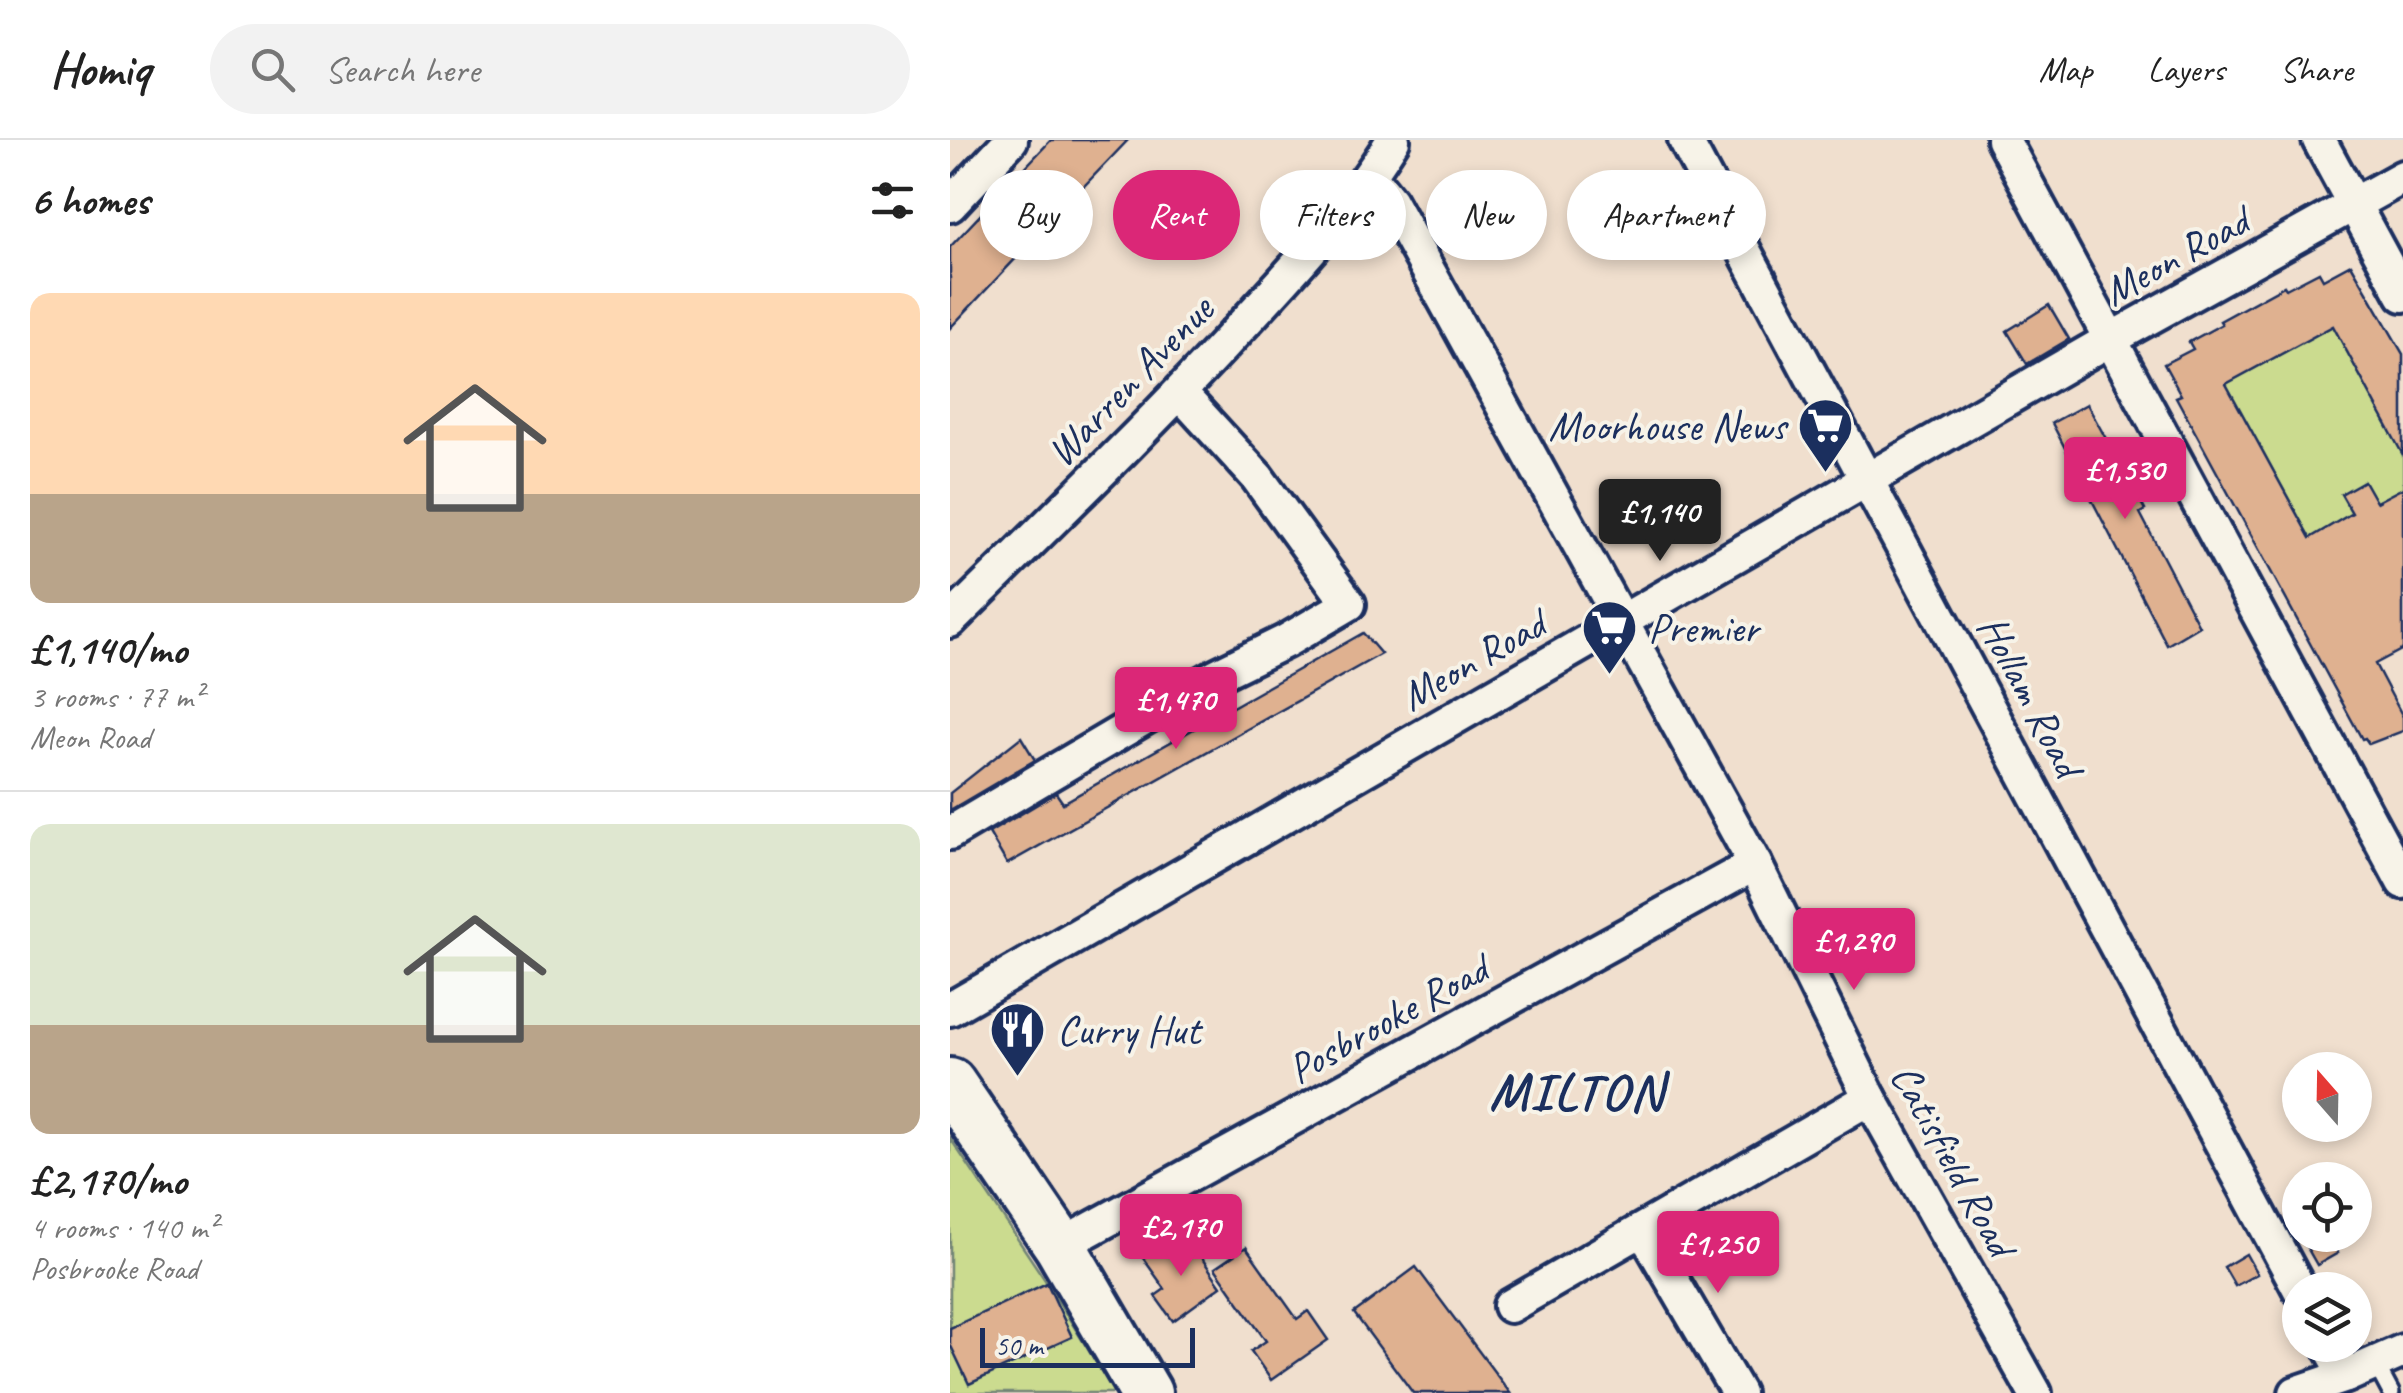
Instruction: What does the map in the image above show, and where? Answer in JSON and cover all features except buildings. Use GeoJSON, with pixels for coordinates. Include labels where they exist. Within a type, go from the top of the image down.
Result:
{"type":"FeatureCollection","features":[{"type":"Feature","properties":{"kind":"main road"},"geometry":{"type":"LineString","coordinates":[[950,1084],[1060,1246],[1146,1393]]}},
{"type":"Feature","properties":{"kind":"street"},"geometry":{"type":"LineString","coordinates":[[950,205],[1011,140]]}},
{"type":"Feature","properties":{"kind":"street","name":"Warren Avenue"},"geometry":{"type":"LineString","coordinates":[[1374,170],[1392,140]]}},
{"type":"Feature","properties":{"kind":"street","name":"Hollam Road"},"geometry":{"type":"LineString","coordinates":[[1685,140],[2290,1272]]}},
{"type":"Feature","properties":{"kind":"street"},"geometry":{"type":"LineString","coordinates":[[2003,140],[2403,882]]}},
{"type":"Feature","properties":{"kind":"street"},"geometry":{"type":"LineString","coordinates":[[2320,140],[2403,296]]}},
{"type":"Feature","properties":{"kind":"street","name":"Meon Road"},"geometry":{"type":"LineString","coordinates":[[950,1009],[2111,339],[2403,177]]}},
{"type":"Feature","properties":{"kind":"street","name":"Catisfield Road"},"geometry":{"type":"LineString","coordinates":[[1406,230],[1755,864],[1870,1098],[2035,1393]]}},
{"type":"Feature","properties":{"kind":"street","name":"Warren Avenue"},"geometry":{"type":"LineString","coordinates":[[950,621],[1180,393],[1303,260]]}},
{"type":"Feature","properties":{"kind":"street"},"geometry":{"type":"LineString","coordinates":[[950,833],[1216,676],[1349,604],[1257,477],[1180,393]]}},
{"type":"Feature","properties":{"kind":"street","name":"Posbrooke Road"},"geometry":{"type":"LineString","coordinates":[[1060,1246],[1755,864]]}},
{"type":"Feature","properties":{"kind":"street"},"geometry":{"type":"LineString","coordinates":[[1510,1306],[1870,1098]]}},
{"type":"Feature","properties":{"kind":"street"},"geometry":{"type":"LineString","coordinates":[[1643,1230],[1738,1393]]}},
{"type":"Feature","properties":{"kind":"street"},"geometry":{"type":"LineString","coordinates":[[2296,1393],[2375,1363]]}},
{"type":"Feature","properties":{"kind":"lane"},"geometry":{"type":"LineString","coordinates":[[2375,1363],[2391,1393]]}},
{"type":"Feature","properties":{"kind":"green space"},"geometry":{"type":"Polygon","coordinates":[[[2333,326],[2403,455],[2403,488],[2310,538],[2226,384],[2333,326]]]}},
{"type":"Feature","properties":{"kind":"green space"},"geometry":{"type":"Polygon","coordinates":[[[950,1138],[1047,1283],[1115,1393],[950,1393],[950,1138]]]}},
{"type":"Feature","properties":{"kind":"place","name":"Moorhouse News"},"geometry":{"type":"Point","coordinates":[1825,474]}},
{"type":"Feature","properties":{"kind":"place","name":"Premier"},"geometry":{"type":"Point","coordinates":[1609,676]}},
{"type":"Feature","properties":{"kind":"place","name":"Curry Hut"},"geometry":{"type":"Point","coordinates":[1018,1078]}},
{"type":"Feature","properties":{"kind":"district","name":"MILTON"},"geometry":{"type":"Point","coordinates":[1577,1091]}}]}
